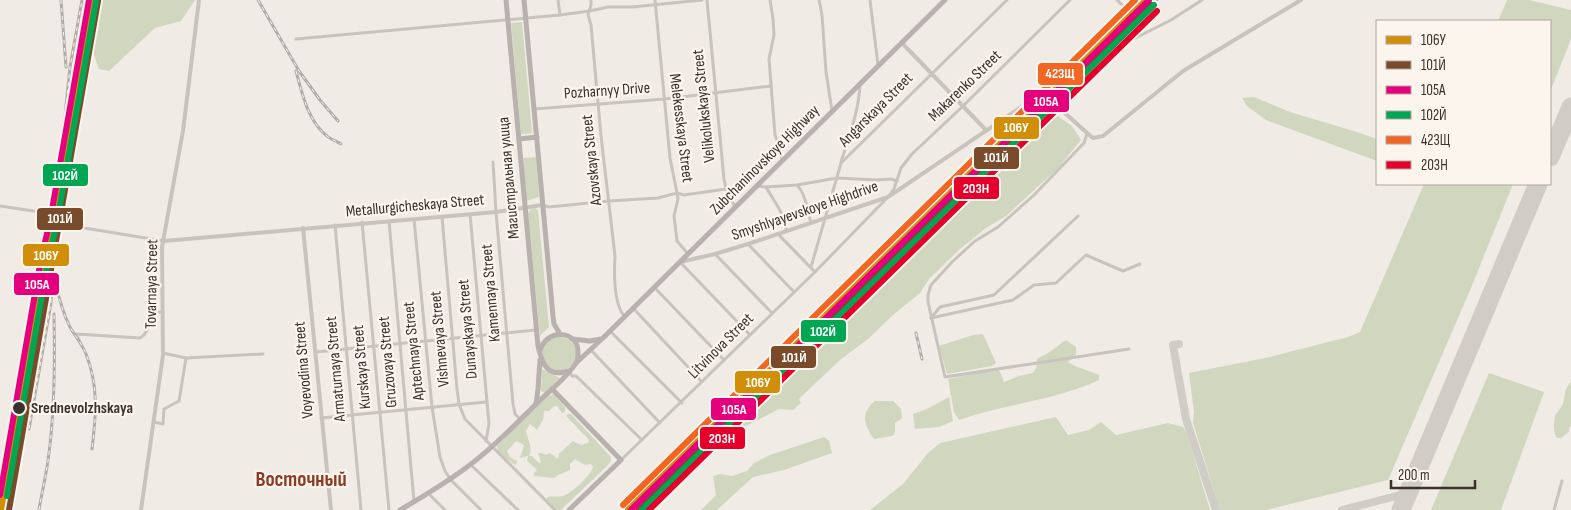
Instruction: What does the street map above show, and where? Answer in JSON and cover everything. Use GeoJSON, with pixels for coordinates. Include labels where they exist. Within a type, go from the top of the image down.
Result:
{"type":"FeatureCollection","features":[{"type":"Feature","properties":{"kind":"main road","name":"Магистральная улица"},"geometry":{"type":"LineString","coordinates":[[506,0],[524,208],[540,354]]}},
{"type":"Feature","properties":{"kind":"main road"},"geometry":{"type":"LineString","coordinates":[[524,0],[553,316],[554,324],[560,334]]}},
{"type":"Feature","properties":{"kind":"main road","name":"Zubchaninovskoye Highway"},"geometry":{"type":"LineString","coordinates":[[576,363],[604,338],[654,286],[945,0]]}},
{"type":"Feature","properties":{"kind":"main road"},"geometry":{"type":"LineString","coordinates":[[519,139],[537,137]]}},
{"type":"Feature","properties":{"kind":"main road"},"geometry":{"type":"LineString","coordinates":[[400,510],[470,465],[492,448],[552,389],[576,363],[578,353],[576,343],[568,336],[560,334],[547,338],[541,345],[536,404]]}},
{"type":"Feature","properties":{"kind":"main road"},"geometry":{"type":"LineString","coordinates":[[572,339],[590,341],[604,338]]}},
{"type":"Feature","properties":{"kind":"main road"},"geometry":{"type":"LineString","coordinates":[[540,354],[542,364],[549,370],[559,373],[569,371]]}},
{"type":"Feature","properties":{"kind":"main road"},"geometry":{"type":"LineString","coordinates":[[552,389],[621,460]]}},
{"type":"Feature","properties":{"kind":"main road","name":"Litvinova Street"},"geometry":{"type":"LineString","coordinates":[[569,510],[621,460]]}},
{"type":"Feature","properties":{"kind":"street","name":"Tovarnaya Street"},"geometry":{"type":"LineString","coordinates":[[141,510],[163,353],[164,241],[183,131],[200,0]]}},
{"type":"Feature","properties":{"kind":"street"},"geometry":{"type":"LineString","coordinates":[[558,0],[560,15]]}},
{"type":"Feature","properties":{"kind":"street","name":"Azovskaya Street"},"geometry":{"type":"LineString","coordinates":[[591,0],[588,15],[592,25],[615,256],[614,270],[620,310],[624,316]]}},
{"type":"Feature","properties":{"kind":"street"},"geometry":{"type":"LineString","coordinates":[[296,39],[560,15],[656,2],[702,0]]}},
{"type":"Feature","properties":{"kind":"street","name":"Velikolukskaya Street"},"geometry":{"type":"LineString","coordinates":[[707,0],[723,171],[726,189],[735,207]]}},
{"type":"Feature","properties":{"kind":"street"},"geometry":{"type":"LineString","coordinates":[[770,0],[774,35],[769,59],[771,86],[775,135],[782,161]]}},
{"type":"Feature","properties":{"kind":"street"},"geometry":{"type":"LineString","coordinates":[[819,0],[832,112]]}},
{"type":"Feature","properties":{"kind":"street"},"geometry":{"type":"LineString","coordinates":[[870,0],[878,66]]}},
{"type":"Feature","properties":{"kind":"street","name":"Angarskaya Street"},"geometry":{"type":"LineString","coordinates":[[811,266],[841,163],[1007,0]]}},
{"type":"Feature","properties":{"kind":"street","name":"Makarenko Street"},"geometry":{"type":"LineString","coordinates":[[888,196],[897,181],[901,168],[912,154],[1070,0]]}},
{"type":"Feature","properties":{"kind":"street"},"geometry":{"type":"LineString","coordinates":[[1117,0],[1127,6],[1140,0]]}},
{"type":"Feature","properties":{"kind":"street"},"geometry":{"type":"LineString","coordinates":[[1059,108],[1068,96],[1071,84],[1157,0]]}},
{"type":"Feature","properties":{"kind":"street"},"geometry":{"type":"LineString","coordinates":[[1098,57],[1171,20],[1202,0]]}},
{"type":"Feature","properties":{"kind":"street"},"geometry":{"type":"LineString","coordinates":[[1129,349],[945,377],[931,318],[928,295],[931,285],[952,262],[975,241],[998,227],[1033,196],[1084,143],[1087,134],[1093,138],[1103,136],[1184,71],[1301,0]]}},
{"type":"Feature","properties":{"kind":"street","name":"Melekesskaya Street"},"geometry":{"type":"LineString","coordinates":[[656,2],[670,158],[678,200],[674,216],[677,241],[688,254]]}},
{"type":"Feature","properties":{"kind":"street"},"geometry":{"type":"LineString","coordinates":[[902,43],[962,107],[986,129]]}},
{"type":"Feature","properties":{"kind":"street"},"geometry":{"type":"LineString","coordinates":[[841,163],[855,120],[860,97],[860,84]]}},
{"type":"Feature","properties":{"kind":"street","name":"Pozharnyy Drive"},"geometry":{"type":"LineString","coordinates":[[534,109],[665,99],[771,86]]}},
{"type":"Feature","properties":{"kind":"street","name":"Smyshlyayevskoye Highdrive"},"geometry":{"type":"LineString","coordinates":[[680,262],[748,244],[888,196],[1036,97],[1043,98],[1059,108],[1087,134]]}},
{"type":"Feature","properties":{"kind":"street","name":"Kamennaya Street"},"geometry":{"type":"LineString","coordinates":[[494,162],[496,212],[513,404],[515,414],[521,420]]}},
{"type":"Feature","properties":{"kind":"street"},"geometry":{"type":"LineString","coordinates":[[757,186],[797,185],[837,178],[891,179],[897,181]]}},
{"type":"Feature","properties":{"kind":"street"},"geometry":{"type":"LineString","coordinates":[[797,185],[803,191],[804,202],[811,223]]}},
{"type":"Feature","properties":{"kind":"street"},"geometry":{"type":"LineString","coordinates":[[766,187],[782,215],[786,224],[786,230]]}},
{"type":"Feature","properties":{"kind":"street","name":"Metallurgicheskaya Street"},"geometry":{"type":"LineString","coordinates":[[164,241],[362,222],[496,212],[542,205],[549,208],[658,198],[677,193],[684,195],[726,189]]}},
{"type":"Feature","properties":{"kind":"street","name":"Litvinova Street"},"geometry":{"type":"LineString","coordinates":[[621,460],[682,403],[815,272],[888,196]]}},
{"type":"Feature","properties":{"kind":"street"},"geometry":{"type":"LineString","coordinates":[[0,206],[40,212]]}},
{"type":"Feature","properties":{"kind":"street","name":"Dunayskaya Street"},"geometry":{"type":"LineString","coordinates":[[470,214],[489,424],[486,441]]}},
{"type":"Feature","properties":{"kind":"street","name":"Vishnevaya Street"},"geometry":{"type":"LineString","coordinates":[[442,216],[459,404],[465,419],[555,510]]}},
{"type":"Feature","properties":{"kind":"street"},"geometry":{"type":"LineString","coordinates":[[931,318],[940,307],[994,296],[1078,216]]}},
{"type":"Feature","properties":{"kind":"street","name":"Aptechnaya Street"},"geometry":{"type":"LineString","coordinates":[[414,218],[432,407],[440,457],[445,471],[450,478],[481,510]]}},
{"type":"Feature","properties":{"kind":"street","name":"Gruzovaya Street"},"geometry":{"type":"LineString","coordinates":[[389,220],[404,410],[414,502]]}},
{"type":"Feature","properties":{"kind":"street","name":"Kurskaya Street"},"geometry":{"type":"LineString","coordinates":[[362,222],[389,510]]}},
{"type":"Feature","properties":{"kind":"street"},"geometry":{"type":"LineString","coordinates":[[66,225],[164,241]]}},
{"type":"Feature","properties":{"kind":"street","name":"Armaturnaya Street"},"geometry":{"type":"LineString","coordinates":[[336,225],[361,510]]}},
{"type":"Feature","properties":{"kind":"street","name":"Voyevodina Street"},"geometry":{"type":"LineString","coordinates":[[303,228],[331,510]]}},
{"type":"Feature","properties":{"kind":"street"},"geometry":{"type":"LineString","coordinates":[[778,234],[815,272]]}},
{"type":"Feature","properties":{"kind":"street"},"geometry":{"type":"LineString","coordinates":[[748,244],[794,292]]}},
{"type":"Feature","properties":{"kind":"street"},"geometry":{"type":"LineString","coordinates":[[715,254],[772,313]]}},
{"type":"Feature","properties":{"kind":"street"},"geometry":{"type":"LineString","coordinates":[[931,318],[1013,300],[1034,285],[1056,283],[1086,255],[1123,271],[1140,264]]}},
{"type":"Feature","properties":{"kind":"street"},"geometry":{"type":"LineString","coordinates":[[680,262],[750,335]]}},
{"type":"Feature","properties":{"kind":"street"},"geometry":{"type":"LineString","coordinates":[[654,286],[724,360]]}},
{"type":"Feature","properties":{"kind":"street"},"geometry":{"type":"LineString","coordinates":[[632,308],[702,382]]}},
{"type":"Feature","properties":{"kind":"street"},"geometry":{"type":"LineString","coordinates":[[81,344],[76,334],[140,338],[145,335],[148,328],[148,312],[163,312]]}},
{"type":"Feature","properties":{"kind":"street"},"geometry":{"type":"LineString","coordinates":[[316,352],[536,330]]}},
{"type":"Feature","properties":{"kind":"street"},"geometry":{"type":"LineString","coordinates":[[610,331],[682,403]]}},
{"type":"Feature","properties":{"kind":"street"},"geometry":{"type":"LineString","coordinates":[[590,350],[660,423]]}},
{"type":"Feature","properties":{"kind":"street"},"geometry":{"type":"LineString","coordinates":[[163,353],[186,358],[263,354]]}},
{"type":"Feature","properties":{"kind":"street"},"geometry":{"type":"LineString","coordinates":[[156,408],[164,409],[179,401],[186,358]]}},
{"type":"Feature","properties":{"kind":"street"},"geometry":{"type":"LineString","coordinates":[[569,371],[572,376],[576,376],[642,440]]}},
{"type":"Feature","properties":{"kind":"street"},"geometry":{"type":"LineString","coordinates":[[321,418],[486,402]]}},
{"type":"Feature","properties":{"kind":"street"},"geometry":{"type":"LineString","coordinates":[[154,422],[163,424],[164,409]]}},
{"type":"Feature","properties":{"kind":"street"},"geometry":{"type":"LineString","coordinates":[[470,465],[518,510]]}},
{"type":"Feature","properties":{"kind":"street"},"geometry":{"type":"LineString","coordinates":[[1554,510],[1562,481]]}},
{"type":"Feature","properties":{"kind":"street"},"geometry":{"type":"LineString","coordinates":[[428,493],[445,510]]}},
{"type":"Feature","properties":{"kind":"green space"},"geometry":{"type":"Polygon","coordinates":[[[95,0],[195,0],[181,21],[155,28],[109,71],[99,69],[87,34],[95,0]]]}},
{"type":"Feature","properties":{"kind":"green space"},"geometry":{"type":"Polygon","coordinates":[[[1507,0],[1529,0],[1571,10],[1571,39],[1551,89],[1551,20],[1498,20],[1507,0]]]}},
{"type":"Feature","properties":{"kind":"green space"},"geometry":{"type":"Polygon","coordinates":[[[522,22],[532,133],[521,134],[511,23],[522,22]]]}},
{"type":"Feature","properties":{"kind":"green space"},"geometry":{"type":"Polygon","coordinates":[[[1254,97],[1290,112],[1376,139],[1376,161],[1266,120],[1247,106],[1242,98],[1254,97]]]}},
{"type":"Feature","properties":{"kind":"green space"},"geometry":{"type":"Polygon","coordinates":[[[1050,111],[1072,126],[1081,140],[1057,169],[1006,216],[986,228],[960,249],[929,279],[920,293],[868,339],[840,360],[799,399],[801,403],[793,410],[779,409],[730,434],[721,443],[708,450],[662,494],[658,491],[690,460],[703,452],[712,438],[742,410],[761,396],[765,387],[812,345],[946,214],[989,175],[1050,111]]]}},
{"type":"Feature","properties":{"kind":"green space"},"geometry":{"type":"Polygon","coordinates":[[[536,157],[539,197],[526,201],[523,158],[536,157]]]}},
{"type":"Feature","properties":{"kind":"green space"},"geometry":{"type":"Polygon","coordinates":[[[1424,185],[1513,185],[1471,288],[1388,480],[1266,510],[1220,510],[1193,423],[1194,412],[1189,373],[1265,358],[1348,337],[1360,332],[1424,185]]]}},
{"type":"Feature","properties":{"kind":"green space"},"geometry":{"type":"Polygon","coordinates":[[[536,208],[538,211],[549,327],[540,336],[528,213],[531,209],[536,208]]]}},
{"type":"Feature","properties":{"kind":"green space"},"geometry":{"type":"Polygon","coordinates":[[[983,334],[996,363],[992,366],[947,374],[939,346],[973,335],[983,334]]]}},
{"type":"Feature","properties":{"kind":"green space"},"geometry":{"type":"Polygon","coordinates":[[[559,337],[571,342],[576,354],[571,366],[559,371],[547,366],[542,354],[547,342],[559,337]]]}},
{"type":"Feature","properties":{"kind":"green space"},"geometry":{"type":"Polygon","coordinates":[[[1066,340],[1076,347],[1076,355],[1068,362],[1099,375],[1099,380],[1066,392],[959,420],[954,412],[948,379],[996,368],[1004,382],[1033,373],[1036,368],[1037,359],[1066,340]]]}},
{"type":"Feature","properties":{"kind":"green space"},"geometry":{"type":"Polygon","coordinates":[[[542,369],[560,378],[545,393],[541,391],[542,369]]]}},
{"type":"Feature","properties":{"kind":"green space"},"geometry":{"type":"Polygon","coordinates":[[[1489,373],[1544,392],[1501,510],[1431,510],[1489,373]]]}},
{"type":"Feature","properties":{"kind":"green space"},"geometry":{"type":"Polygon","coordinates":[[[1571,382],[1571,426],[1569,432],[1561,438],[1557,438],[1554,430],[1555,417],[1563,404],[1566,390],[1571,382]]]}},
{"type":"Feature","properties":{"kind":"green space"},"geometry":{"type":"Polygon","coordinates":[[[554,394],[565,407],[565,412],[562,413],[557,406],[554,406],[549,411],[544,411],[543,420],[537,430],[530,424],[526,431],[530,447],[529,456],[532,456],[539,463],[541,462],[538,453],[545,455],[550,453],[558,459],[559,454],[573,441],[581,445],[588,443],[589,440],[566,416],[571,414],[611,457],[611,461],[606,467],[561,510],[555,510],[547,501],[547,497],[563,496],[571,492],[592,470],[591,464],[585,465],[575,459],[570,464],[570,470],[554,478],[534,476],[537,470],[527,461],[528,456],[520,458],[524,445],[516,441],[507,451],[510,457],[517,461],[515,465],[499,453],[497,446],[546,397],[554,394]]]}},
{"type":"Feature","properties":{"kind":"green space"},"geometry":{"type":"Polygon","coordinates":[[[949,397],[953,421],[939,427],[915,429],[913,414],[949,397]]]}},
{"type":"Feature","properties":{"kind":"green space"},"geometry":{"type":"Polygon","coordinates":[[[875,401],[893,401],[901,409],[902,418],[895,423],[895,433],[892,436],[874,439],[868,429],[865,415],[875,401]]]}},
{"type":"Feature","properties":{"kind":"green space"},"geometry":{"type":"Polygon","coordinates":[[[1056,417],[1068,435],[1089,430],[1101,422],[1116,435],[1168,423],[1183,427],[1187,434],[1210,510],[870,510],[903,484],[928,453],[940,443],[1056,417]]]}},
{"type":"Feature","properties":{"kind":"green space"},"geometry":{"type":"Polygon","coordinates":[[[824,437],[829,441],[832,453],[784,470],[753,477],[717,510],[701,510],[716,495],[713,476],[720,474],[732,476],[747,471],[754,463],[770,455],[824,437]]]}},
{"type":"Feature","properties":{"kind":"taxiway"},"geometry":{"type":"LineString","coordinates":[[1179,344],[1173,345],[1186,419],[1216,510]]}},
{"type":"Feature","properties":{"kind":"taxiway"},"geometry":{"type":"LineString","coordinates":[[1342,510],[1408,493]]}},
{"type":"Feature","properties":{"kind":"runway"},"geometry":{"type":"LineString","coordinates":[[1551,155],[1571,107]]}},
{"type":"Feature","properties":{"kind":"runway"},"geometry":{"type":"LineString","coordinates":[[1401,510],[1538,185]]}},
{"type":"Feature","properties":{"kind":"railway"},"geometry":{"type":"LineString","coordinates":[[61,0],[66,67]]}},
{"type":"Feature","properties":{"kind":"railway"},"geometry":{"type":"LineString","coordinates":[[64,126],[70,67],[82,0]]}},
{"type":"Feature","properties":{"kind":"railway"},"geometry":{"type":"LineString","coordinates":[[29,429],[51,303],[60,185],[93,0]]}},
{"type":"Feature","properties":{"kind":"railway"},"geometry":{"type":"LineString","coordinates":[[258,0],[299,71],[338,121]]}},
{"type":"Feature","properties":{"kind":"railway"},"geometry":{"type":"LineString","coordinates":[[296,71],[310,115],[320,130],[341,144]]}},
{"type":"Feature","properties":{"kind":"railway"},"geometry":{"type":"LineString","coordinates":[[48,212],[53,190]]}},
{"type":"Feature","properties":{"kind":"railway"},"geometry":{"type":"LineString","coordinates":[[56,283],[65,316],[84,350],[93,378],[95,413],[92,449]]}},
{"type":"Feature","properties":{"kind":"railway"},"geometry":{"type":"LineString","coordinates":[[39,510],[48,460],[52,418],[54,314]]}},
{"type":"Feature","properties":{"kind":"railway"},"geometry":{"type":"LineString","coordinates":[[916,333],[922,359]]}},
{"type":"Feature","properties":{"kind":"transit line","name":"105А"},"geometry":{"type":"LineString","coordinates":[[0,495],[89,0]]}},
{"type":"Feature","properties":{"kind":"transit line","name":"106У"},"geometry":{"type":"LineString","coordinates":[[1,510],[91,0]]}},
{"type":"Feature","properties":{"kind":"transit line","name":"423Щ"},"geometry":{"type":"LineString","coordinates":[[623,505],[1135,0]]}},
{"type":"Feature","properties":{"kind":"transit line","name":"106У"},"geometry":{"type":"LineString","coordinates":[[628,510],[1146,0]]}},
{"type":"Feature","properties":{"kind":"transit line","name":"105А"},"geometry":{"type":"LineString","coordinates":[[631,510],[1149,0]]}},
{"type":"Feature","properties":{"kind":"transit line","name":"102Й"},"geometry":{"type":"LineString","coordinates":[[7,496],[96,1]]}},
{"type":"Feature","properties":{"kind":"transit line","name":"101Й"},"geometry":{"type":"LineString","coordinates":[[9,510],[98,1]]}},
{"type":"Feature","properties":{"kind":"transit line","name":"101Й"},"geometry":{"type":"LineString","coordinates":[[639,510],[1151,5]]}},
{"type":"Feature","properties":{"kind":"transit line","name":"102Й"},"geometry":{"type":"LineString","coordinates":[[642,510],[1154,5]]}},
{"type":"Feature","properties":{"kind":"transit line","name":"203Н"},"geometry":{"type":"LineString","coordinates":[[649,510],[1157,11]]}},
{"type":"Feature","properties":{"kind":"place","name":"Srednevolzhskaya"},"geometry":{"type":"Point","coordinates":[19,408]}},
{"type":"Feature","properties":{"kind":"district","name":"Восточный"},"geometry":{"type":"Point","coordinates":[301,479]}}]}
